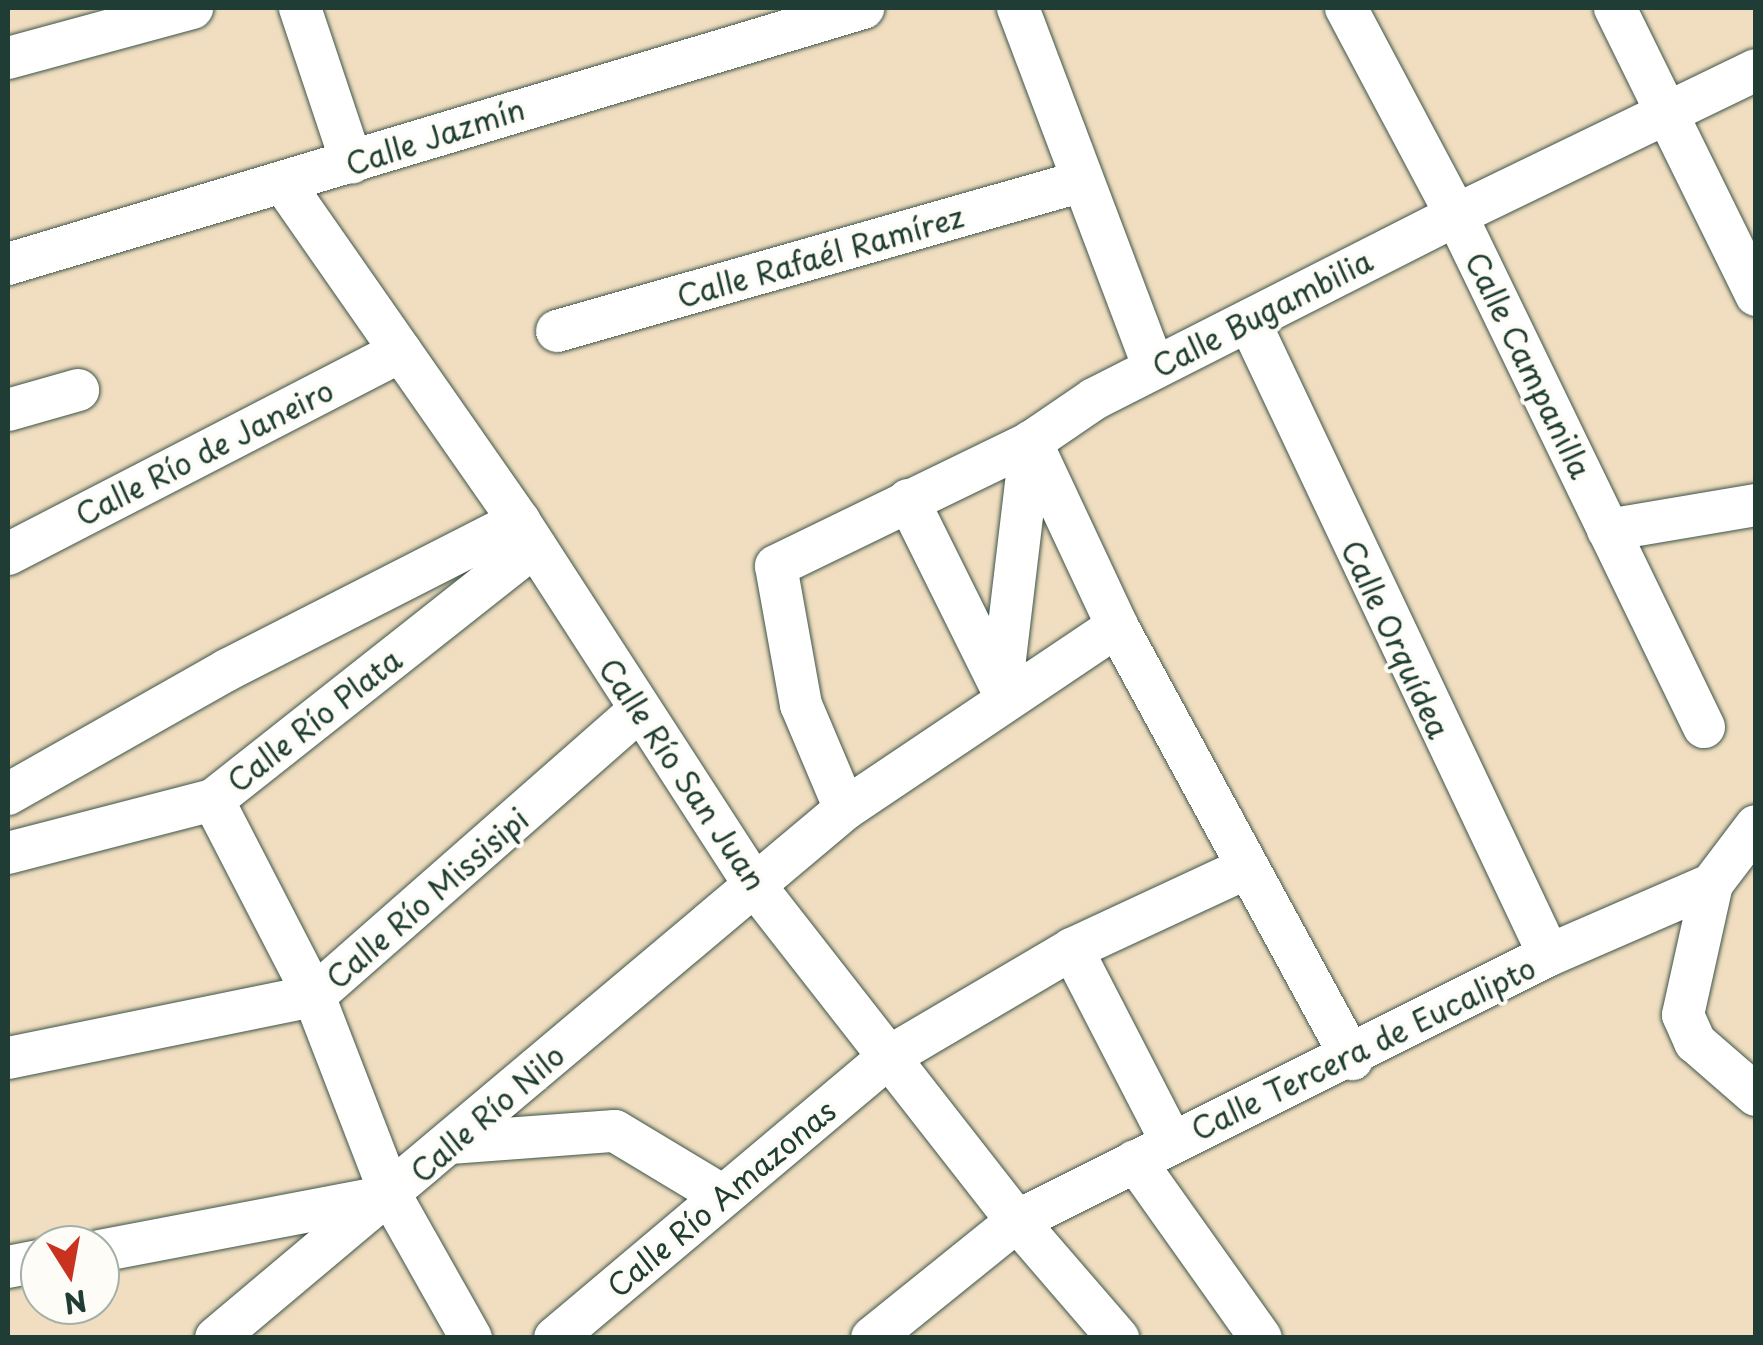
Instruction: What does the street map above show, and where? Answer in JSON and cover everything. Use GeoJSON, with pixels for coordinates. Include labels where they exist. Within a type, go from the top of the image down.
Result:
{"type":"FeatureCollection","features":[{"type":"Feature","properties":{"kind":"street"},"geometry":{"type":"LineString","coordinates":[[8,58],[192,8]]}},
{"type":"Feature","properties":{"kind":"street"},"geometry":{"type":"LineString","coordinates":[[300,8],[352,162]]}},
{"type":"Feature","properties":{"kind":"street"},"geometry":{"type":"LineString","coordinates":[[1018,8],[1154,368]]}},
{"type":"Feature","properties":{"kind":"street","name":"Calle Campanilla"},"geometry":{"type":"LineString","coordinates":[[1346,8],[1456,215],[1704,727]]}},
{"type":"Feature","properties":{"kind":"street"},"geometry":{"type":"LineString","coordinates":[[1615,8],[1756,295]]}},
{"type":"Feature","properties":{"kind":"street","name":"Calle Jazmín"},"geometry":{"type":"LineString","coordinates":[[8,264],[284,184],[846,10]]}},
{"type":"Feature","properties":{"kind":"street","name":"Calle Bugambilia"},"geometry":{"type":"LineString","coordinates":[[845,810],[801,706],[776,566],[1031,442],[1154,368],[1456,215],[1756,70]]}},
{"type":"Feature","properties":{"kind":"street","name":"Calle Rafaél Ramírez"},"geometry":{"type":"LineString","coordinates":[[557,331],[1084,182]]}},
{"type":"Feature","properties":{"kind":"street","name":"Calle Río San Juan"},"geometry":{"type":"LineString","coordinates":[[284,184],[527,533],[638,711],[756,886],[1017,1221],[1118,1338]]}},
{"type":"Feature","properties":{"kind":"street","name":"Calle Orquídea"},"geometry":{"type":"LineString","coordinates":[[1249,321],[1549,955]]}},
{"type":"Feature","properties":{"kind":"street","name":"Calle Río de Janeiro"},"geometry":{"type":"LineString","coordinates":[[8,554],[401,351]]}},
{"type":"Feature","properties":{"kind":"street"},"geometry":{"type":"LineString","coordinates":[[8,410],[78,390]]}},
{"type":"Feature","properties":{"kind":"street"},"geometry":{"type":"LineString","coordinates":[[1031,442],[1117,626],[1244,869],[1352,1059]]}},
{"type":"Feature","properties":{"kind":"street"},"geometry":{"type":"LineString","coordinates":[[1007,698],[1005,659],[1031,442]]}},
{"type":"Feature","properties":{"kind":"street"},"geometry":{"type":"LineString","coordinates":[[908,500],[1007,698]]}},
{"type":"Feature","properties":{"kind":"street"},"geometry":{"type":"LineString","coordinates":[[1608,530],[1756,506]]}},
{"type":"Feature","properties":{"kind":"street"},"geometry":{"type":"LineString","coordinates":[[8,794],[227,670],[527,533]]}},
{"type":"Feature","properties":{"kind":"street","name":"Calle Río Plata"},"geometry":{"type":"LineString","coordinates":[[8,852],[213,800],[527,533]]}},
{"type":"Feature","properties":{"kind":"street","name":"Calle Río Nilo"},"geometry":{"type":"LineString","coordinates":[[216,1338],[391,1196],[845,810],[1117,626]]}},
{"type":"Feature","properties":{"kind":"street","name":"Calle Río Missisipi"},"geometry":{"type":"LineString","coordinates":[[8,1058],[314,996],[638,711]]}},
{"type":"Feature","properties":{"kind":"street"},"geometry":{"type":"LineString","coordinates":[[213,800],[314,996],[391,1196],[470,1338]]}},
{"type":"Feature","properties":{"kind":"street"},"geometry":{"type":"LineString","coordinates":[[1756,826],[1712,884],[1683,1015],[1696,1042],[1756,1094]]}},
{"type":"Feature","properties":{"kind":"street","name":"Calle Río Amazonas"},"geometry":{"type":"LineString","coordinates":[[555,1338],[887,1058],[1072,948],[1244,869]]}},
{"type":"Feature","properties":{"kind":"street","name":"Calle Tercera de Eucalipto"},"geometry":{"type":"LineString","coordinates":[[872,1338],[1017,1221],[1352,1059],[1549,955],[1712,884]]}},
{"type":"Feature","properties":{"kind":"street"},"geometry":{"type":"LineString","coordinates":[[1072,948],[1153,1152],[1261,1338]]}},
{"type":"Feature","properties":{"kind":"street"},"geometry":{"type":"LineString","coordinates":[[450,1143],[616,1131],[722,1196]]}},
{"type":"Feature","properties":{"kind":"street"},"geometry":{"type":"LineString","coordinates":[[120,1247],[391,1196]]}}]}
